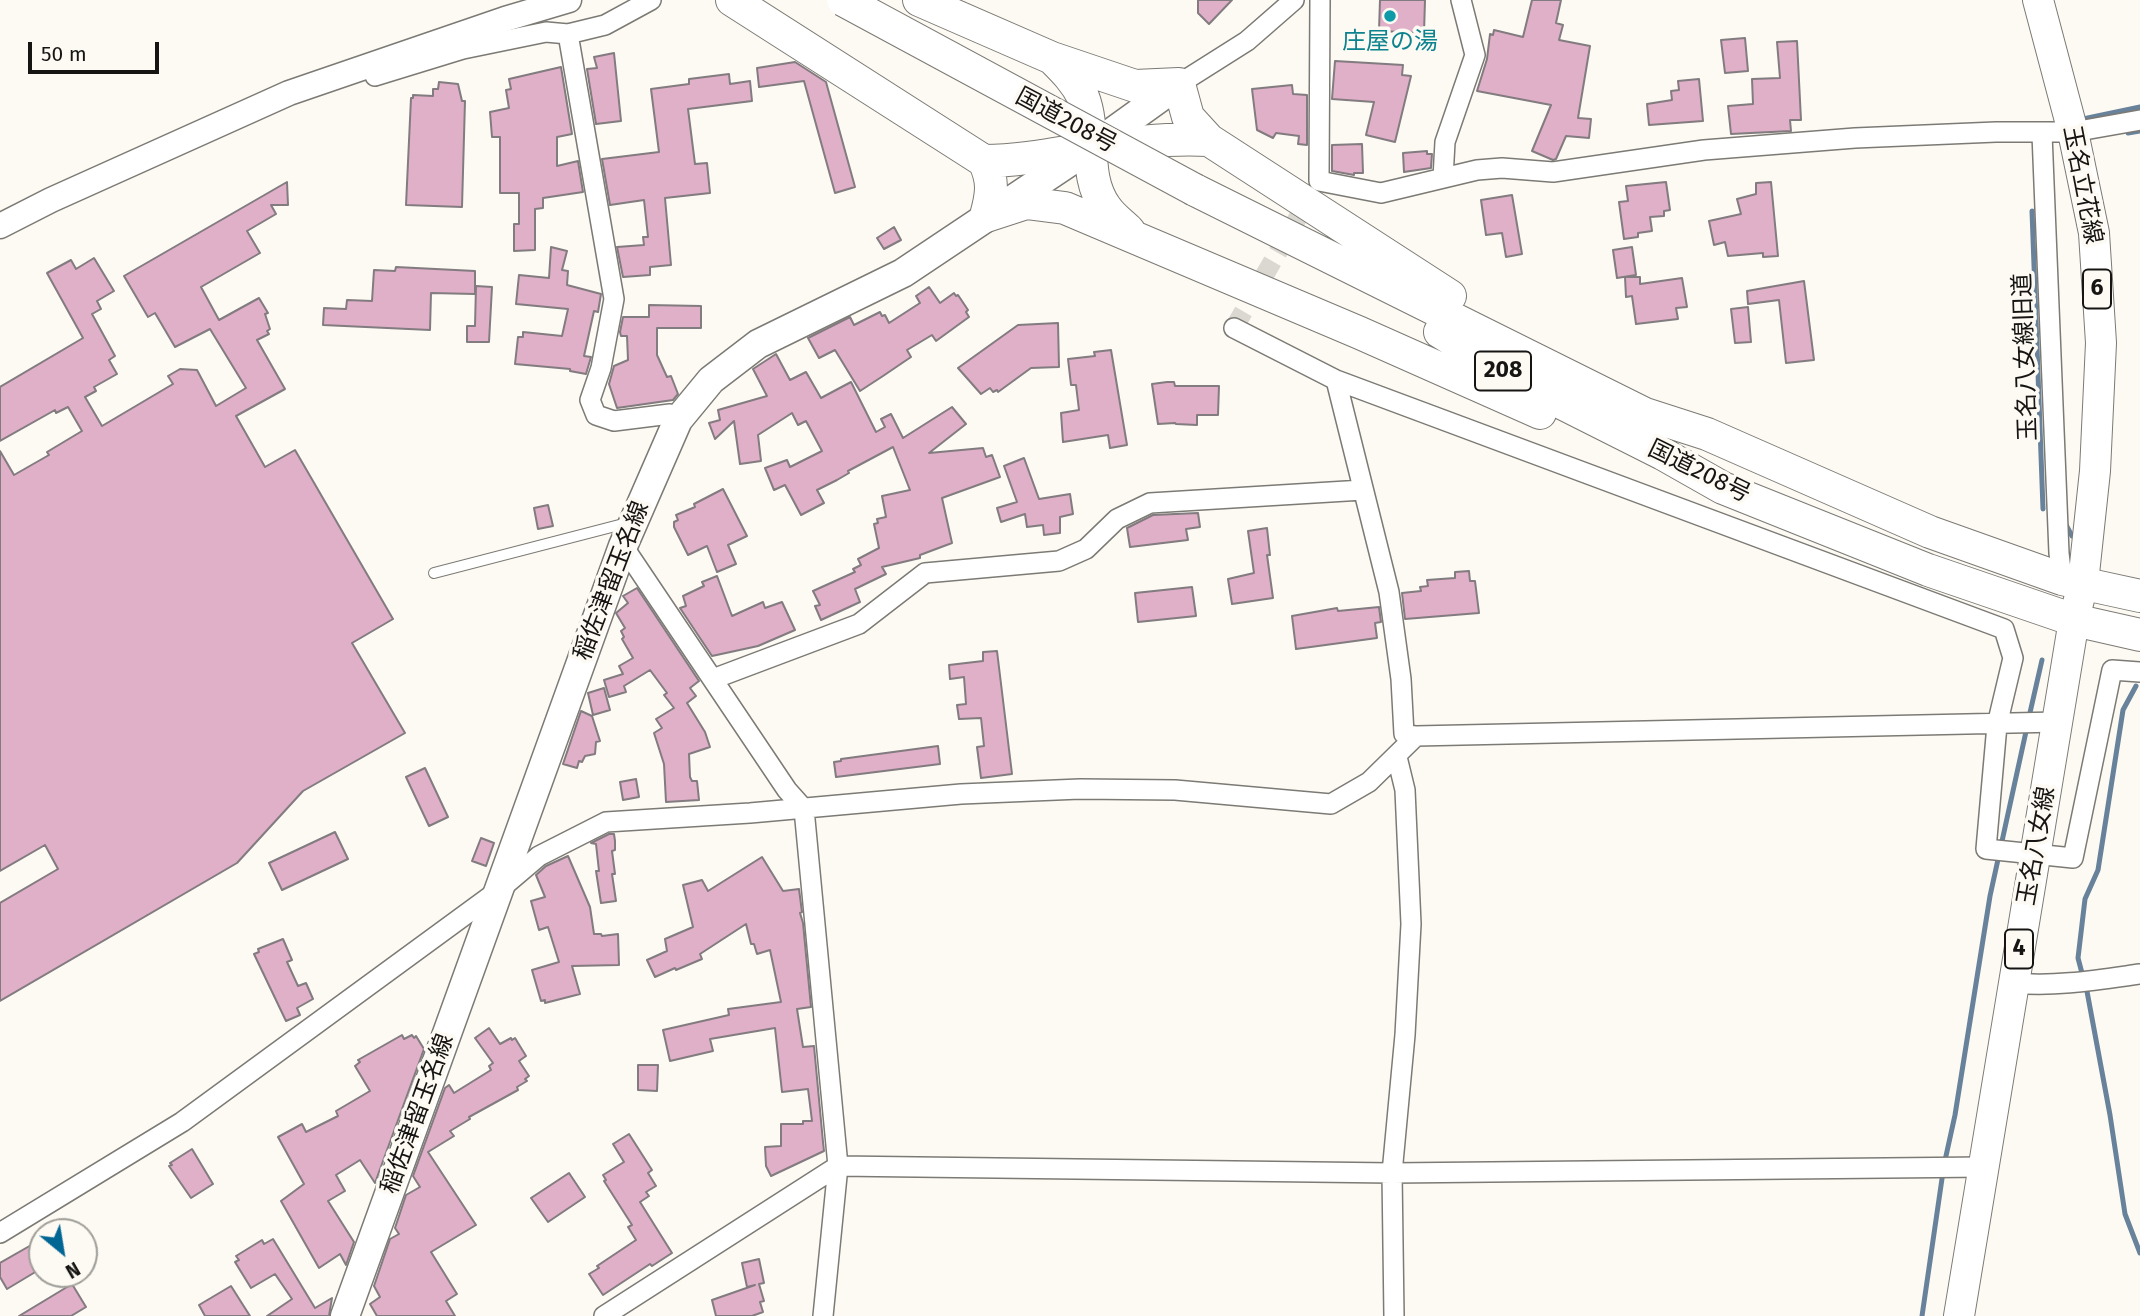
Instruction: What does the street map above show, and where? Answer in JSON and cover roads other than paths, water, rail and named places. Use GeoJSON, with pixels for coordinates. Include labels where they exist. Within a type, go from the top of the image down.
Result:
{"type":"FeatureCollection","features":[{"type":"Feature","properties":{"kind":"highway"},"geometry":{"type":"LineString","coordinates":[[732,0],[973,155],[991,175],[992,191],[986,216]]}},
{"type":"Feature","properties":{"kind":"highway","name":"国道208号"},"geometry":{"type":"LineString","coordinates":[[843,0],[1195,190],[1645,414],[1707,434],[1930,531],[2072,581],[2140,596]]}},
{"type":"Feature","properties":{"kind":"highway"},"geometry":{"type":"LineString","coordinates":[[919,0],[1052,58],[1135,86],[1179,84],[1188,117],[1209,140],[1437,288],[1552,354],[1707,434]]}},
{"type":"Feature","properties":{"kind":"highway"},"geometry":{"type":"LineString","coordinates":[[1052,58],[1075,82],[1083,98],[1088,117],[1093,181],[1106,209],[1140,241]]}},
{"type":"Feature","properties":{"kind":"highway"},"geometry":{"type":"LineString","coordinates":[[973,155],[1010,161],[1175,138],[1209,140]]}},
{"type":"Feature","properties":{"kind":"highway"},"geometry":{"type":"LineString","coordinates":[[986,216],[1026,203],[1065,208],[1373,339],[1658,466],[1723,488]]}},
{"type":"Feature","properties":{"kind":"highway","name":"国道208号"},"geometry":{"type":"LineString","coordinates":[[1291,239],[1524,384],[1663,454],[1723,488],[1928,570],[2074,620],[2140,635]]}},
{"type":"Feature","properties":{"kind":"main road","name":"玉名立花線"},"geometry":{"type":"LineString","coordinates":[[2038,0],[2073,132],[2094,233],[2101,343],[2095,471],[2072,581]]}},
{"type":"Feature","properties":{"kind":"main road","name":"稲佐津留玉名線"},"geometry":{"type":"LineString","coordinates":[[345,1316],[628,534],[678,420],[711,380],[758,344],[903,273],[1090,148],[1179,84]]}},
{"type":"Feature","properties":{"kind":"main road","name":"玉名八女線"},"geometry":{"type":"LineString","coordinates":[[1959,1316],[2074,620],[2072,581]]}},
{"type":"Feature","properties":{"kind":"street"},"geometry":{"type":"LineString","coordinates":[[0,226],[51,200],[289,93],[569,0]]}},
{"type":"Feature","properties":{"kind":"street"},"geometry":{"type":"LineString","coordinates":[[349,72],[372,76],[463,49],[546,32],[568,34],[605,25],[651,0]]}},
{"type":"Feature","properties":{"kind":"street"},"geometry":{"type":"LineString","coordinates":[[1179,84],[1247,41],[1294,0]]}},
{"type":"Feature","properties":{"kind":"street"},"geometry":{"type":"LineString","coordinates":[[1320,0],[1319,181],[1381,192],[1477,170],[1502,168],[1553,172],[1704,150],[1855,138],[1996,132],[2073,132],[2140,120]]}},
{"type":"Feature","properties":{"kind":"street"},"geometry":{"type":"LineString","coordinates":[[1443,178],[1444,142],[1475,55],[1461,0]]}},
{"type":"Feature","properties":{"kind":"street"},"geometry":{"type":"LineString","coordinates":[[568,34],[614,299],[601,368],[590,400],[596,415],[614,421],[670,414],[678,420]]}},
{"type":"Feature","properties":{"kind":"street","name":"玉名八女線旧道"},"geometry":{"type":"LineString","coordinates":[[2042,134],[2059,553],[2072,581]]}},
{"type":"Feature","properties":{"kind":"street"},"geometry":{"type":"LineString","coordinates":[[1234,328],[1336,380],[2004,628],[2013,658],[1997,725],[1986,849],[2073,858],[2112,670],[2140,672]]}},
{"type":"Feature","properties":{"kind":"street"},"geometry":{"type":"LineString","coordinates":[[1336,380],[1389,592],[1401,679],[1405,734],[1416,736],[2057,722]]}},
{"type":"Feature","properties":{"kind":"street"},"geometry":{"type":"LineString","coordinates":[[713,678],[859,624],[925,573],[1059,561],[1086,549],[1117,519],[1150,503],[1363,490]]}},
{"type":"Feature","properties":{"kind":"street"},"geometry":{"type":"LineString","coordinates":[[628,534],[713,678],[787,790],[804,809],[838,1166],[823,1316]]}},
{"type":"Feature","properties":{"kind":"street"},"geometry":{"type":"LineString","coordinates":[[0,1233],[182,1122],[499,890],[539,856],[606,822],[804,809],[961,794],[1080,789],[1175,790],[1331,804],[1369,782],[1416,736]]}},
{"type":"Feature","properties":{"kind":"street"},"geometry":{"type":"LineString","coordinates":[[1394,1316],[1392,1173],[1405,1035],[1411,924],[1405,790],[1397,757]]}},
{"type":"Feature","properties":{"kind":"street"},"geometry":{"type":"LineString","coordinates":[[2013,983],[2071,984],[2140,974]]}},
{"type":"Feature","properties":{"kind":"street"},"geometry":{"type":"LineString","coordinates":[[604,1316],[838,1166],[1392,1173],[1985,1167]]}},
{"type":"Feature","properties":{"kind":"lane"},"geometry":{"type":"LineString","coordinates":[[434,573],[628,534]]}},
{"type":"Feature","properties":{"kind":"waterway"},"geometry":{"type":"LineString","coordinates":[[2083,119],[2140,107]]}},
{"type":"Feature","properties":{"kind":"waterway"},"geometry":{"type":"LineString","coordinates":[[2128,133],[2140,131]]}},
{"type":"Feature","properties":{"kind":"waterway"},"geometry":{"type":"LineString","coordinates":[[2032,211],[2043,509]]}},
{"type":"Feature","properties":{"kind":"waterway"},"geometry":{"type":"LineString","coordinates":[[2065,523],[2072,536]]}},
{"type":"Feature","properties":{"kind":"waterway"},"geometry":{"type":"LineString","coordinates":[[2029,717],[2042,660]]}},
{"type":"Feature","properties":{"kind":"waterway"},"geometry":{"type":"LineString","coordinates":[[2083,977],[2078,958],[2085,899],[2098,870],[2123,710],[2136,686]]}},
{"type":"Feature","properties":{"kind":"waterway"},"geometry":{"type":"LineString","coordinates":[[1922,1316],[1944,1165],[1955,1115],[1990,896],[2027,727]]}},
{"type":"Feature","properties":{"kind":"waterway"},"geometry":{"type":"LineString","coordinates":[[2086,986],[2125,1214],[2140,1253]]}},
{"type":"Feature","properties":{"kind":"tunnel"},"geometry":{"type":"LineString","coordinates":[[1234,328],[1311,195]]}},
{"type":"Feature","properties":{"kind":"place","name":"庄屋の湯"},"geometry":{"type":"Point","coordinates":[1390,16]}}]}
